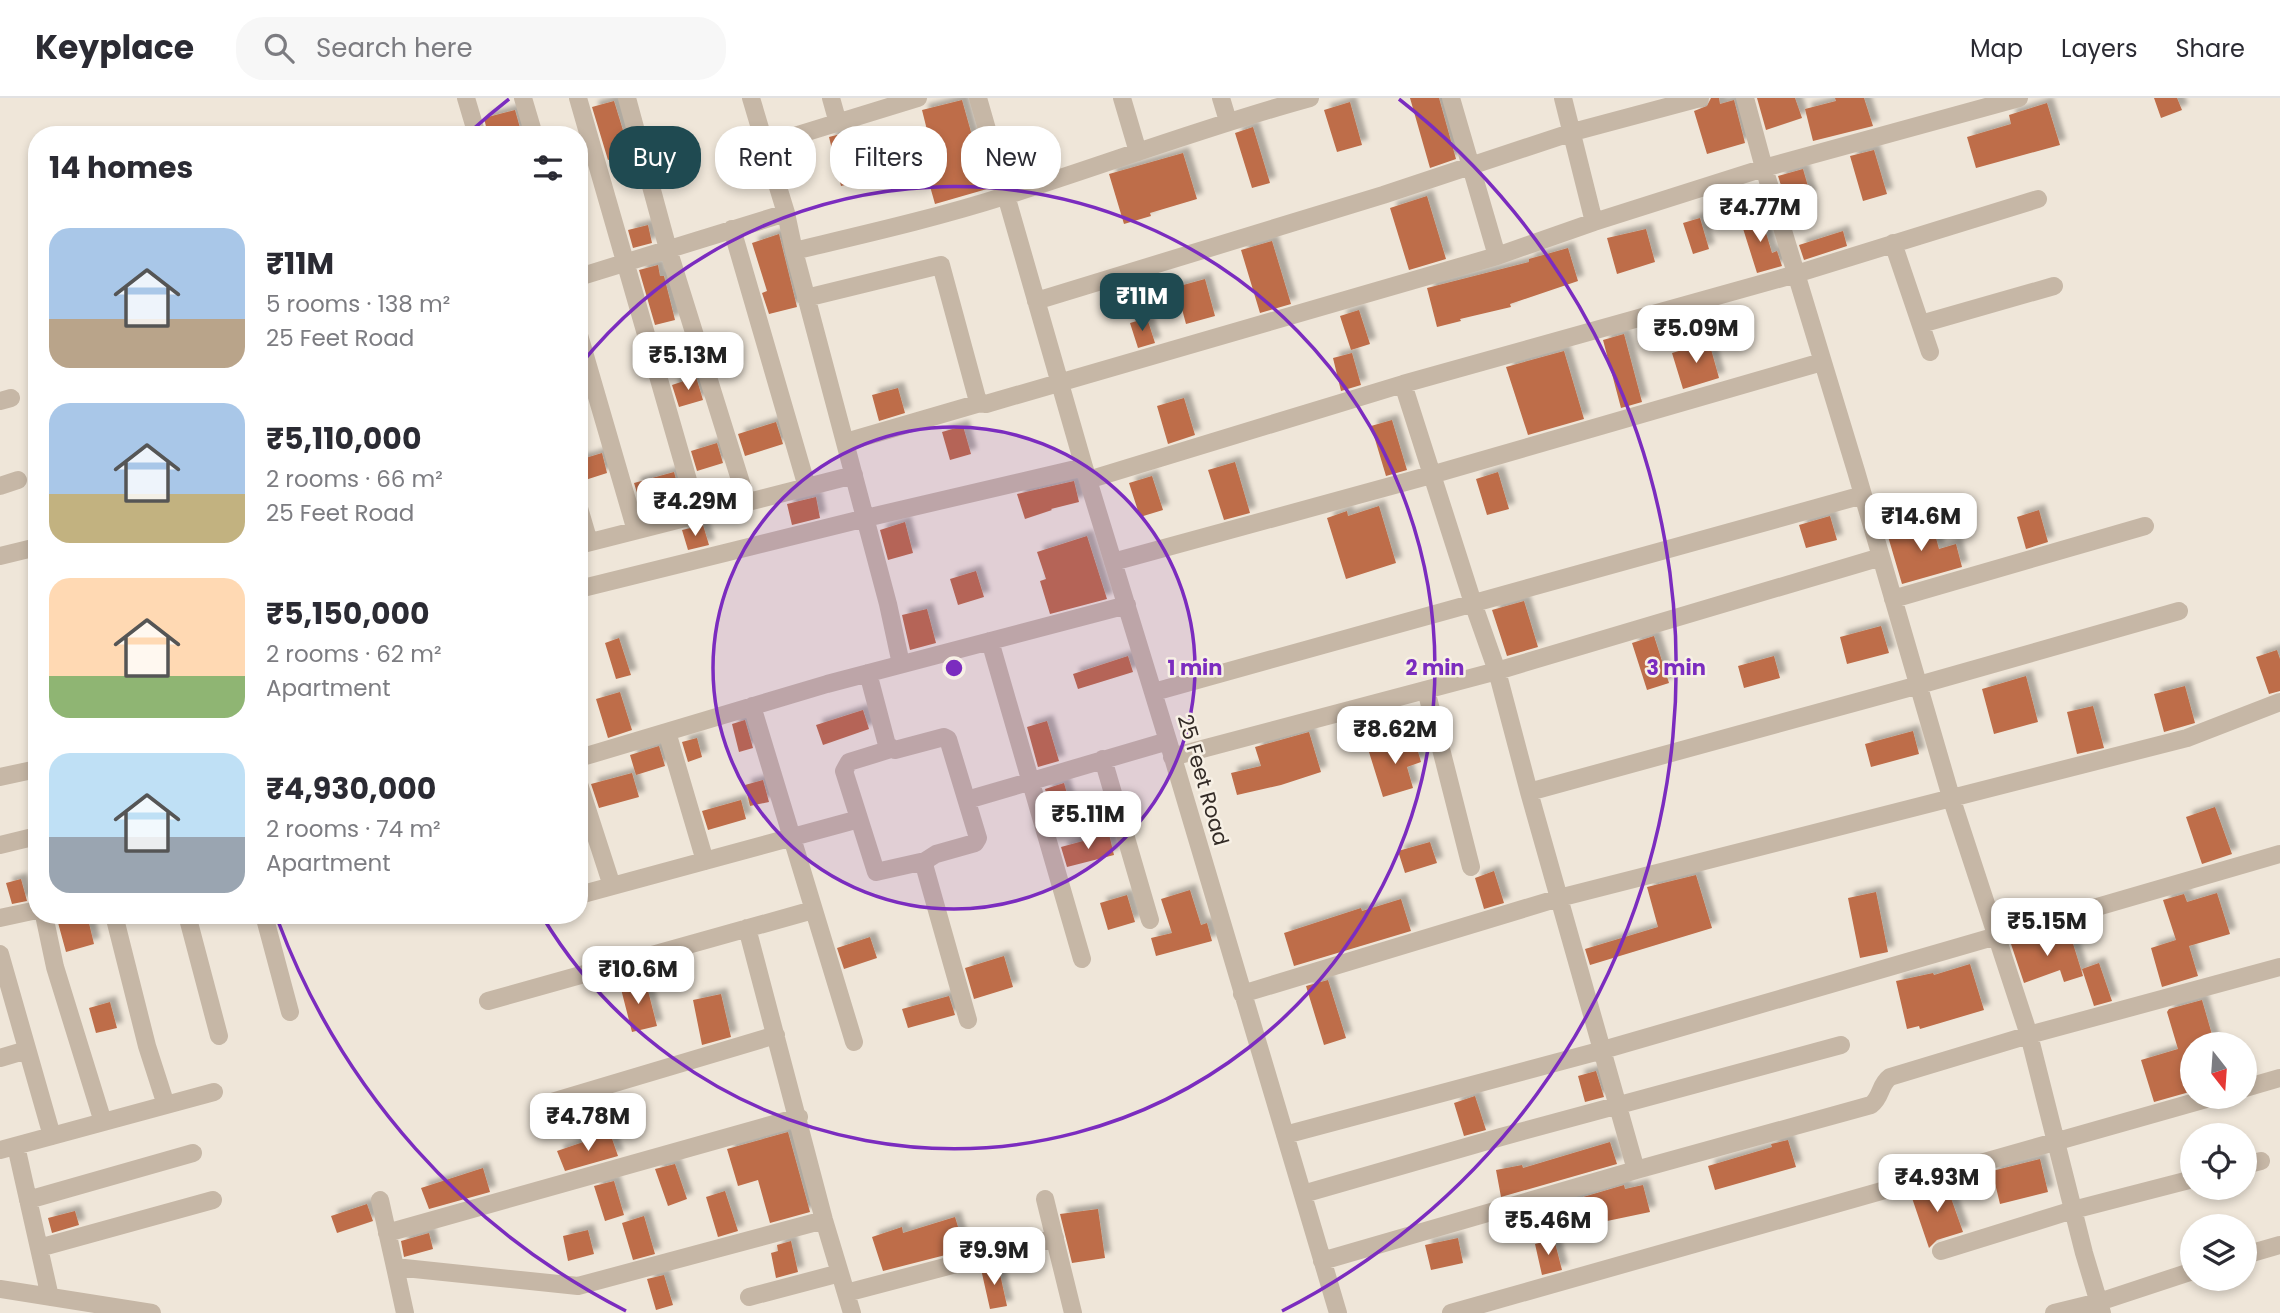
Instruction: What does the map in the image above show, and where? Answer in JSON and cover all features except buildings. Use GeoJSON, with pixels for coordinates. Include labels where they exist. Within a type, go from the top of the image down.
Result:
{"type":"FeatureCollection","features":[{"type":"Feature","properties":{"kind":"street"},"geometry":{"type":"LineString","coordinates":[[466,98],[474,126]]}},
{"type":"Feature","properties":{"kind":"street"},"geometry":{"type":"LineString","coordinates":[[523,98],[531,126]]}},
{"type":"Feature","properties":{"kind":"street"},"geometry":{"type":"LineString","coordinates":[[578,98],[586,126]]}},
{"type":"Feature","properties":{"kind":"street"},"geometry":{"type":"LineString","coordinates":[[627,98],[668,249],[747,502]]}},
{"type":"Feature","properties":{"kind":"street"},"geometry":{"type":"LineString","coordinates":[[751,98],[759,126]]}},
{"type":"Feature","properties":{"kind":"street"},"geometry":{"type":"LineString","coordinates":[[831,98],[838,122]]}},
{"type":"Feature","properties":{"kind":"street"},"geometry":{"type":"LineString","coordinates":[[816,129],[891,102],[918,98]]}},
{"type":"Feature","properties":{"kind":"street","name":"25 Feet Road"},"geometry":{"type":"LineString","coordinates":[[978,98],[1086,473],[1154,692],[1338,1313]]}},
{"type":"Feature","properties":{"kind":"street"},"geometry":{"type":"LineString","coordinates":[[1122,98],[1138,152]]}},
{"type":"Feature","properties":{"kind":"street"},"geometry":{"type":"LineString","coordinates":[[1221,98],[1228,121]]}},
{"type":"Feature","properties":{"kind":"street"},"geometry":{"type":"LineString","coordinates":[[794,251],[928,219],[1228,121],[1310,98]]}},
{"type":"Feature","properties":{"kind":"street"},"geometry":{"type":"LineString","coordinates":[[1451,98],[1497,256]]}},
{"type":"Feature","properties":{"kind":"street"},"geometry":{"type":"LineString","coordinates":[[1563,98],[1594,222]]}},
{"type":"Feature","properties":{"kind":"street"},"geometry":{"type":"LineString","coordinates":[[1036,301],[1383,195],[1573,132],[1700,98]]}},
{"type":"Feature","properties":{"kind":"street"},"geometry":{"type":"LineString","coordinates":[[1745,98],[1951,797],[2029,1035],[2100,1308]]}},
{"type":"Feature","properties":{"kind":"street"},"geometry":{"type":"LineString","coordinates":[[846,442],[980,403],[986,404],[1060,384],[1497,256],[1764,168],[2019,98]]}},
{"type":"Feature","properties":{"kind":"street"},"geometry":{"type":"LineString","coordinates":[[588,133],[698,515]]}},
{"type":"Feature","properties":{"kind":"street"},"geometry":{"type":"LineString","coordinates":[[779,189],[866,518],[901,664]]}},
{"type":"Feature","properties":{"kind":"street"},"geometry":{"type":"LineString","coordinates":[[588,587],[866,518],[1086,473],[1796,274],[2038,199]]}},
{"type":"Feature","properties":{"kind":"street"},"geometry":{"type":"LineString","coordinates":[[588,274],[786,213]]}},
{"type":"Feature","properties":{"kind":"street"},"geometry":{"type":"LineString","coordinates":[[732,229],[807,487]]}},
{"type":"Feature","properties":{"kind":"street"},"geometry":{"type":"LineString","coordinates":[[1894,243],[1930,352]]}},
{"type":"Feature","properties":{"kind":"street"},"geometry":{"type":"LineString","coordinates":[[806,298],[941,265],[980,403]]}},
{"type":"Feature","properties":{"kind":"street"},"geometry":{"type":"LineString","coordinates":[[1921,324],[2054,286]]}},
{"type":"Feature","properties":{"kind":"street"},"geometry":{"type":"LineString","coordinates":[[1113,562],[1431,475],[1822,362]]}},
{"type":"Feature","properties":{"kind":"street"},"geometry":{"type":"LineString","coordinates":[[588,366],[638,530]]}},
{"type":"Feature","properties":{"kind":"street"},"geometry":{"type":"LineString","coordinates":[[1404,384],[1431,475],[1497,671],[1636,1171]]}},
{"type":"Feature","properties":{"kind":"street"},"geometry":{"type":"LineString","coordinates":[[588,542],[854,475]]}},
{"type":"Feature","properties":{"kind":"street"},"geometry":{"type":"LineString","coordinates":[[0,486],[18,480]]}},
{"type":"Feature","properties":{"kind":"street"},"geometry":{"type":"LineString","coordinates":[[1154,692],[1863,495]]}},
{"type":"Feature","properties":{"kind":"street"},"geometry":{"type":"LineString","coordinates":[[1893,599],[2145,526]]}},
{"type":"Feature","properties":{"kind":"street"},"geometry":{"type":"LineString","coordinates":[[0,556],[28,549]]}},
{"type":"Feature","properties":{"kind":"street"},"geometry":{"type":"LineString","coordinates":[[967,800],[1103,759],[1170,749],[1426,690],[1881,557]]}},
{"type":"Feature","properties":{"kind":"street"},"geometry":{"type":"LineString","coordinates":[[588,755],[868,673],[1127,606]]}},
{"type":"Feature","properties":{"kind":"street"},"geometry":{"type":"LineString","coordinates":[[1529,792],[2179,611]]}},
{"type":"Feature","properties":{"kind":"street"},"geometry":{"type":"LineString","coordinates":[[990,641],[1082,959]]}},
{"type":"Feature","properties":{"kind":"street"},"geometry":{"type":"LineString","coordinates":[[868,673],[887,744],[891,749]]}},
{"type":"Feature","properties":{"kind":"street"},"geometry":{"type":"LineString","coordinates":[[1426,690],[1471,867]]}},
{"type":"Feature","properties":{"kind":"street"},"geometry":{"type":"LineString","coordinates":[[1242,994],[1559,898],[2187,738],[2280,702]]}},
{"type":"Feature","properties":{"kind":"street"},"geometry":{"type":"LineString","coordinates":[[752,706],[854,1042]]}},
{"type":"Feature","properties":{"kind":"street"},"geometry":{"type":"LineString","coordinates":[[667,732],[705,861]]}},
{"type":"Feature","properties":{"kind":"street"},"geometry":{"type":"LineString","coordinates":[[944,737],[948,739],[977,840],[925,860],[876,872],[844,771],[849,762],[891,749],[944,737]]}},
{"type":"Feature","properties":{"kind":"street"},"geometry":{"type":"LineString","coordinates":[[1103,759],[1150,920]]}},
{"type":"Feature","properties":{"kind":"street"},"geometry":{"type":"LineString","coordinates":[[0,777],[28,771]]}},
{"type":"Feature","properties":{"kind":"street"},"geometry":{"type":"LineString","coordinates":[[588,812],[612,887]]}},
{"type":"Feature","properties":{"kind":"street"},"geometry":{"type":"LineString","coordinates":[[588,893],[859,819]]}},
{"type":"Feature","properties":{"kind":"street"},"geometry":{"type":"LineString","coordinates":[[0,845],[28,838]]}},
{"type":"Feature","properties":{"kind":"street"},"geometry":{"type":"LineString","coordinates":[[1285,1135],[1602,1050],[2280,854]]}},
{"type":"Feature","properties":{"kind":"street"},"geometry":{"type":"LineString","coordinates":[[925,860],[968,1020]]}},
{"type":"Feature","properties":{"kind":"street"},"geometry":{"type":"LineString","coordinates":[[488,1001],[813,910]]}},
{"type":"Feature","properties":{"kind":"street"},"geometry":{"type":"LineString","coordinates":[[0,918],[28,912]]}},
{"type":"Feature","properties":{"kind":"street"},"geometry":{"type":"LineString","coordinates":[[46,924],[55,967],[103,1122]]}},
{"type":"Feature","properties":{"kind":"street"},"geometry":{"type":"LineString","coordinates":[[116,924],[147,1046],[166,1105]]}},
{"type":"Feature","properties":{"kind":"street"},"geometry":{"type":"LineString","coordinates":[[189,924],[219,1036]]}},
{"type":"Feature","properties":{"kind":"street"},"geometry":{"type":"LineString","coordinates":[[266,924],[290,1012]]}},
{"type":"Feature","properties":{"kind":"street"},"geometry":{"type":"LineString","coordinates":[[747,928],[824,1220],[852,1313]]}},
{"type":"Feature","properties":{"kind":"street"},"geometry":{"type":"LineString","coordinates":[[0,954],[4,981],[52,1136]]}},
{"type":"Feature","properties":{"kind":"street"},"geometry":{"type":"LineString","coordinates":[[1322,1261],[1871,1105],[1877,1101],[1882,1083],[1890,1077],[2029,1035],[2280,967]]}},
{"type":"Feature","properties":{"kind":"street"},"geometry":{"type":"LineString","coordinates":[[548,1103],[776,1035]]}},
{"type":"Feature","properties":{"kind":"street"},"geometry":{"type":"LineString","coordinates":[[1303,1194],[1841,1045]]}},
{"type":"Feature","properties":{"kind":"street"},"geometry":{"type":"LineString","coordinates":[[0,1058],[27,1050]]}},
{"type":"Feature","properties":{"kind":"street"},"geometry":{"type":"LineString","coordinates":[[2258,1084],[2280,1078]]}},
{"type":"Feature","properties":{"kind":"street"},"geometry":{"type":"LineString","coordinates":[[50,1297],[28,1200],[8,1148],[214,1092]]}},
{"type":"Feature","properties":{"kind":"street"},"geometry":{"type":"LineString","coordinates":[[1451,1313],[1478,1309],[2180,1107]]}},
{"type":"Feature","properties":{"kind":"street"},"geometry":{"type":"LineString","coordinates":[[387,1233],[799,1117]]}},
{"type":"Feature","properties":{"kind":"street"},"geometry":{"type":"LineString","coordinates":[[28,1200],[193,1153]]}},
{"type":"Feature","properties":{"kind":"street"},"geometry":{"type":"LineString","coordinates":[[1941,1251],[2073,1210],[2180,1182]]}},
{"type":"Feature","properties":{"kind":"street"},"geometry":{"type":"LineString","coordinates":[[1045,1199],[1073,1313]]}},
{"type":"Feature","properties":{"kind":"street"},"geometry":{"type":"LineString","coordinates":[[39,1248],[213,1200]]}},
{"type":"Feature","properties":{"kind":"street"},"geometry":{"type":"LineString","coordinates":[[380,1200],[405,1313]]}},
{"type":"Feature","properties":{"kind":"street"},"geometry":{"type":"LineString","coordinates":[[396,1267],[578,1286],[824,1220]]}},
{"type":"Feature","properties":{"kind":"street"},"geometry":{"type":"LineString","coordinates":[[846,1293],[1055,1238]]}},
{"type":"Feature","properties":{"kind":"street"},"geometry":{"type":"LineString","coordinates":[[2257,1252],[2280,1245]]}},
{"type":"Feature","properties":{"kind":"street"},"geometry":{"type":"LineString","coordinates":[[749,1297],[840,1273]]}},
{"type":"Feature","properties":{"kind":"street"},"geometry":{"type":"LineString","coordinates":[[2054,1313],[2100,1308],[2180,1276]]}},
{"type":"Feature","properties":{"kind":"street"},"geometry":{"type":"LineString","coordinates":[[0,1289],[152,1313]]}}]}
